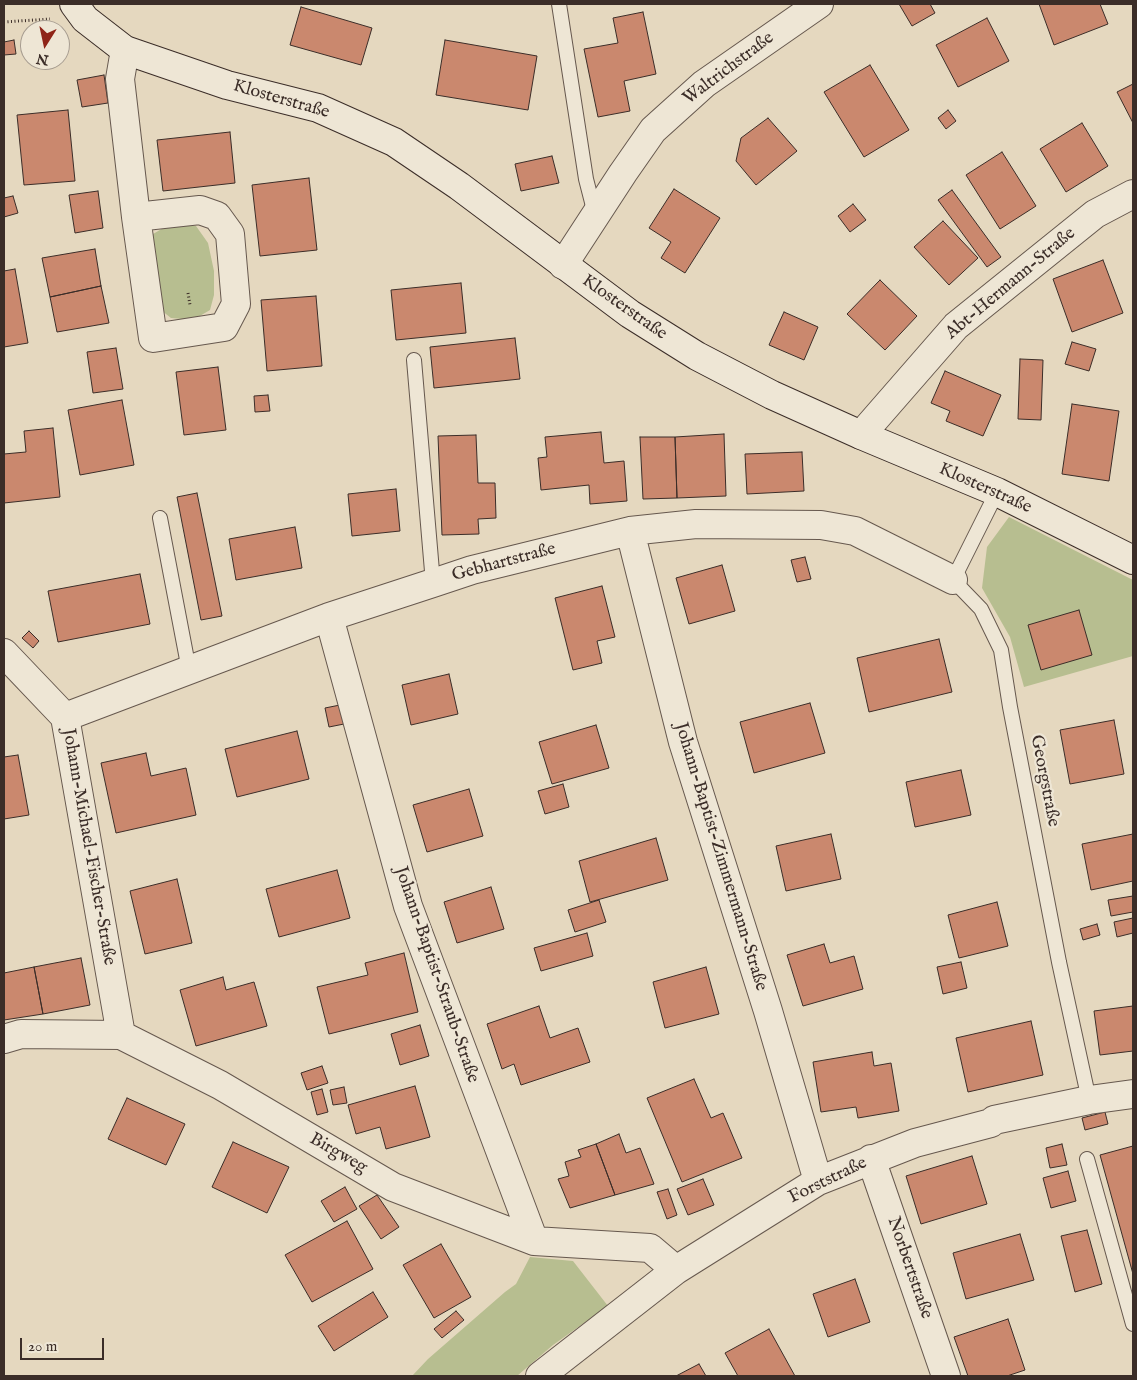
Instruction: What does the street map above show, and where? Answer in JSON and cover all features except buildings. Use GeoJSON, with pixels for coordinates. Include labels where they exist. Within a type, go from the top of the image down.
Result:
{"type":"FeatureCollection","features":[{"type":"Feature","properties":{"kind":"street","name":"Waltrichstraße"},"geometry":{"type":"LineString","coordinates":[[564,265],[653,130],[704,84],[819,4]]}},
{"type":"Feature","properties":{"kind":"street","name":"Klosterstraße"},"geometry":{"type":"LineString","coordinates":[[80,11],[125,50],[227,85],[318,108],[394,142],[459,186],[630,314],[697,356],[772,395],[997,492],[1133,560]]}},
{"type":"Feature","properties":{"kind":"street"},"geometry":{"type":"LineString","coordinates":[[125,50],[120,79],[136,217],[152,338],[224,327],[236,304],[230,234],[217,216],[200,210],[136,217]]}},
{"type":"Feature","properties":{"kind":"street","name":"Abt-Hermann-Straße"},"geometry":{"type":"LineString","coordinates":[[861,435],[956,326],[1095,214],[1133,194]]}},
{"type":"Feature","properties":{"kind":"street","name":"Gebhartstraße"},"geometry":{"type":"LineString","coordinates":[[65,717],[329,617],[472,570],[630,531],[696,524],[821,524],[855,531],[953,580]]}},
{"type":"Feature","properties":{"kind":"street","name":"Johann-Baptist-Zimmermann-Straße"},"geometry":{"type":"LineString","coordinates":[[630,531],[683,742],[768,1011],[818,1181]]}},
{"type":"Feature","properties":{"kind":"street","name":"Johann-Baptist-Straub-Straße"},"geometry":{"type":"LineString","coordinates":[[329,617],[408,906],[534,1241]]}},
{"type":"Feature","properties":{"kind":"street","name":"Johann-Michael-Fischer-Straße"},"geometry":{"type":"LineString","coordinates":[[4,652],[65,717],[122,1035]]}},
{"type":"Feature","properties":{"kind":"street","name":"Birgweg"},"geometry":{"type":"LineString","coordinates":[[4,1039],[21,1034],[122,1035],[220,1085],[393,1187],[534,1241],[650,1248],[676,1270]]}},
{"type":"Feature","properties":{"kind":"street","name":"Forststraße"},"geometry":{"type":"LineString","coordinates":[[540,1376],[676,1270],[818,1181],[915,1142],[991,1123],[994,1120],[1089,1100],[1133,1094]]}},
{"type":"Feature","properties":{"kind":"street","name":"Norbertstraße"},"geometry":{"type":"LineString","coordinates":[[871,1159],[946,1376]]}},
{"type":"Feature","properties":{"kind":"lane"},"geometry":{"type":"LineString","coordinates":[[559,4],[586,180],[596,217]]}},
{"type":"Feature","properties":{"kind":"lane"},"geometry":{"type":"LineString","coordinates":[[414,360],[433,583]]}},
{"type":"Feature","properties":{"kind":"lane"},"geometry":{"type":"LineString","coordinates":[[953,580],[997,492]]}},
{"type":"Feature","properties":{"kind":"lane"},"geometry":{"type":"LineString","coordinates":[[160,518],[189,670]]}},
{"type":"Feature","properties":{"kind":"lane","name":"Georgstraße"},"geometry":{"type":"LineString","coordinates":[[953,580],[981,609],[1001,650],[1010,707],[1057,953],[1089,1100]]}},
{"type":"Feature","properties":{"kind":"lane"},"geometry":{"type":"LineString","coordinates":[[1087,1159],[1133,1324]]}},
{"type":"Feature","properties":{"kind":"path"},"geometry":{"type":"LineString","coordinates":[[4,22],[80,11]]}},
{"type":"Feature","properties":{"kind":"green space"},"geometry":{"type":"Polygon","coordinates":[[[172,223],[196,226],[208,243],[214,271],[214,295],[210,310],[193,320],[171,318],[156,306],[148,248],[153,234],[172,223]]]}},
{"type":"Feature","properties":{"kind":"green space"},"geometry":{"type":"Polygon","coordinates":[[[1009,517],[1133,580],[1133,656],[1024,687],[1010,637],[982,588],[987,547],[1009,517]]]}},
{"type":"Feature","properties":{"kind":"green space"},"geometry":{"type":"Polygon","coordinates":[[[530,1257],[573,1261],[608,1306],[553,1345],[517,1376],[412,1376],[428,1359],[516,1284],[530,1257]]]}}]}
